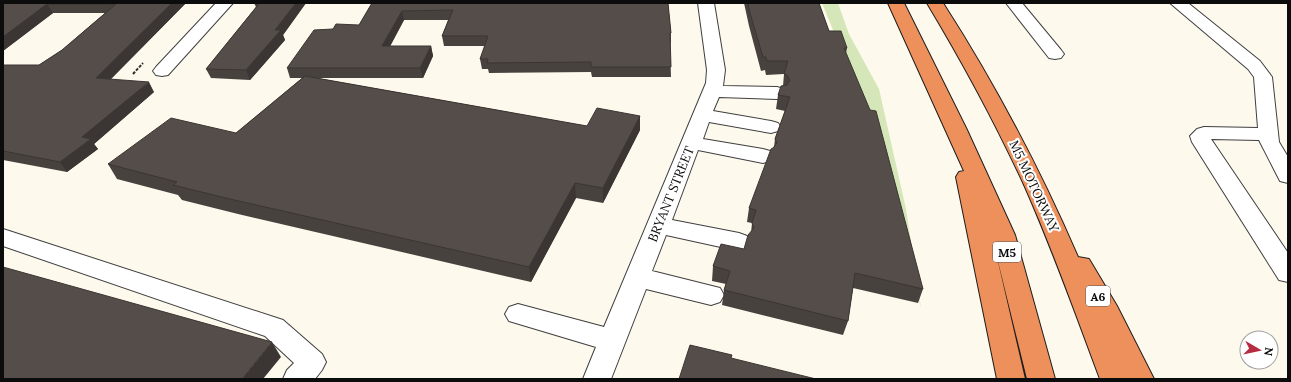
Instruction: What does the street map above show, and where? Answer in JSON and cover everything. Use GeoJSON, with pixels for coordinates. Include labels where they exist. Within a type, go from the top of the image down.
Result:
{"type":"FeatureCollection","features":[{"type":"Feature","properties":{"kind":"highway","name":"M5"},"geometry":{"type":"LineString","coordinates":[[896,3],[957,130],[1003,235],[1041,379]]}},
{"type":"Feature","properties":{"kind":"highway","name":"M5 MOTORWAY"},"geometry":{"type":"LineString","coordinates":[[935,3],[993,102],[1024,162],[1048,216],[1114,379]]}},
{"type":"Feature","properties":{"kind":"highway","name":"M5"},"geometry":{"type":"LineString","coordinates":[[957,130],[1011,379]]}},
{"type":"Feature","properties":{"kind":"highway","name":"A6"},"geometry":{"type":"LineString","coordinates":[[1048,216],[1108,313],[1140,379]]}},
{"type":"Feature","properties":{"kind":"street"},"geometry":{"type":"LineString","coordinates":[[162,71],[225,3]]}},
{"type":"Feature","properties":{"kind":"street","name":"BRYANT STREET"},"geometry":{"type":"LineString","coordinates":[[596,379],[713,91],[716,70],[706,3]]}},
{"type":"Feature","properties":{"kind":"street"},"geometry":{"type":"LineString","coordinates":[[1014,3],[1055,54]]}},
{"type":"Feature","properties":{"kind":"street"},"geometry":{"type":"LineString","coordinates":[[1178,3],[1259,70],[1263,77],[1269,142],[1288,176]]}},
{"type":"Feature","properties":{"kind":"street"},"geometry":{"type":"LineString","coordinates":[[713,91],[777,93]]}},
{"type":"Feature","properties":{"kind":"street"},"geometry":{"type":"LineString","coordinates":[[703,115],[771,127]]}},
{"type":"Feature","properties":{"kind":"street"},"geometry":{"type":"LineString","coordinates":[[1268,134],[1204,133],[1200,136],[1202,142],[1288,273]]}},
{"type":"Feature","properties":{"kind":"street"},"geometry":{"type":"LineString","coordinates":[[692,143],[763,156]]}},
{"type":"Feature","properties":{"kind":"street"},"geometry":{"type":"LineString","coordinates":[[659,225],[739,242]]}},
{"type":"Feature","properties":{"kind":"street"},"geometry":{"type":"LineString","coordinates":[[3,237],[274,328],[312,362],[297,379]]}},
{"type":"Feature","properties":{"kind":"street"},"geometry":{"type":"LineString","coordinates":[[637,278],[711,295]]}},
{"type":"Feature","properties":{"kind":"street"},"geometry":{"type":"LineString","coordinates":[[518,314],[612,340]]}},
{"type":"Feature","properties":{"kind":"green space"},"geometry":{"type":"Polygon","coordinates":[[[822,3],[838,3],[849,34],[879,89],[906,209],[921,308],[875,122],[853,79],[822,3]]]}},
{"type":"Feature","properties":{"kind":"building"},"geometry":{"type":"Polygon","coordinates":[[[3,3],[172,3],[96,78],[149,82],[82,137],[91,139],[60,162],[3,151],[3,65],[39,65],[62,50],[116,4],[47,4],[3,37],[3,3]]]}},
{"type":"Feature","properties":{"kind":"building"},"geometry":{"type":"Polygon","coordinates":[[[256,3],[296,3],[275,30],[281,30],[246,70],[206,69],[258,5],[256,3]]]}},
{"type":"Feature","properties":{"kind":"building"},"geometry":{"type":"Polygon","coordinates":[[[372,3],[668,3],[671,33],[671,67],[591,67],[591,62],[487,63],[488,59],[480,59],[488,36],[442,36],[453,10],[402,11],[382,46],[431,46],[420,68],[287,68],[314,30],[333,29],[336,24],[359,25],[372,3]]]}},
{"type":"Feature","properties":{"kind":"building"},"geometry":{"type":"Polygon","coordinates":[[[748,3],[819,3],[829,31],[841,31],[847,48],[844,48],[870,110],[876,111],[923,289],[855,273],[848,321],[724,290],[730,271],[713,266],[721,244],[744,249],[748,235],[754,228],[752,223],[756,210],[749,208],[771,149],[777,143],[775,139],[790,97],[778,95],[781,86],[787,85],[790,80],[787,75],[784,74],[788,61],[767,61],[766,57],[763,57],[748,3]]]}},
{"type":"Feature","properties":{"kind":"building"},"geometry":{"type":"Polygon","coordinates":[[[305,76],[587,126],[597,108],[640,116],[603,188],[575,183],[529,267],[230,199],[173,185],[177,182],[108,164],[171,118],[236,133],[305,76]]]}},
{"type":"Feature","properties":{"kind":"building"},"geometry":{"type":"Polygon","coordinates":[[[3,267],[272,342],[242,379],[3,379],[3,267]]]}},
{"type":"Feature","properties":{"kind":"building"},"geometry":{"type":"Polygon","coordinates":[[[690,345],[732,355],[731,358],[816,379],[679,379],[690,345]]]}}]}
